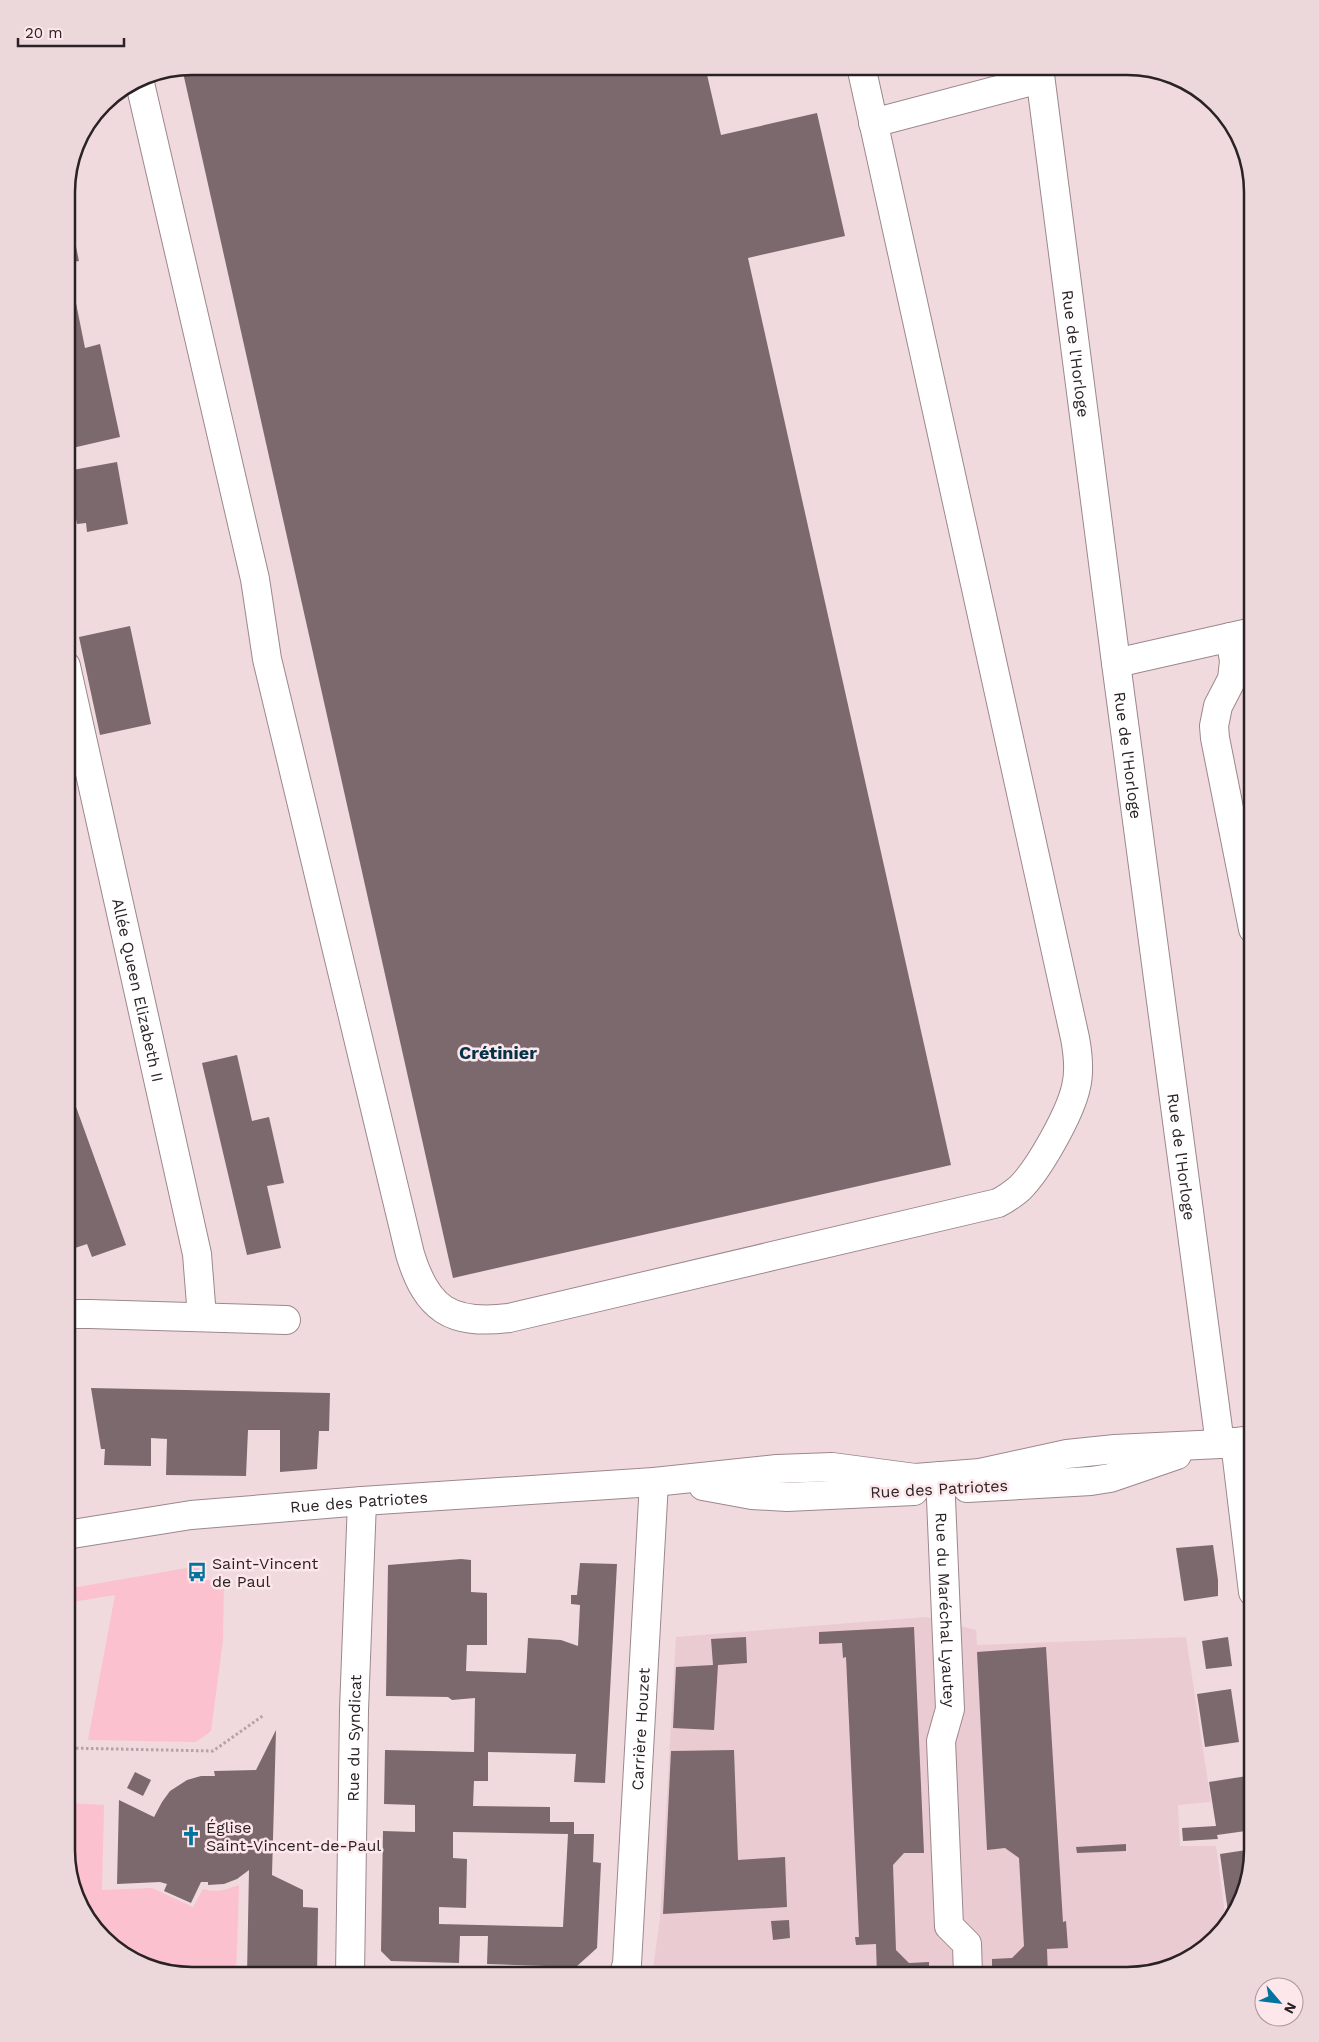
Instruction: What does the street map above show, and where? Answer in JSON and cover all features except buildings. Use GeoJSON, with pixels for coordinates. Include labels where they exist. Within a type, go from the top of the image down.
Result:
{"type":"FeatureCollection","features":[{"type":"Feature","properties":{"kind":"street"},"geometry":{"type":"LineString","coordinates":[[141,87],[253,571],[267,659],[410,1254],[422,1285],[433,1301],[461,1318],[476,1320],[509,1318],[998,1203],[1010,1196],[1030,1176],[1064,1120],[1076,1087],[1078,1054],[1075,1038],[863,75]]}},
{"type":"Feature","properties":{"kind":"street"},"geometry":{"type":"LineString","coordinates":[[873,122],[1033,75]]}},
{"type":"Feature","properties":{"kind":"street","name":"Rue de l'Horloge"},"geometry":{"type":"LineString","coordinates":[[1040,75],[1116,663],[1236,1442],[1244,1513]]}},
{"type":"Feature","properties":{"kind":"street"},"geometry":{"type":"LineString","coordinates":[[1116,663],[1241,634],[1234,661],[1232,679],[1218,706],[1214,726],[1244,884]]}},
{"type":"Feature","properties":{"kind":"street","name":"Allée Queen Elizabeth II"},"geometry":{"type":"LineString","coordinates":[[75,706],[197,1254],[202,1317]]}},
{"type":"Feature","properties":{"kind":"street"},"geometry":{"type":"LineString","coordinates":[[75,1314],[286,1320]]}},
{"type":"Feature","properties":{"kind":"street","name":"Rue des Patriotes"},"geometry":{"type":"LineString","coordinates":[[75,1534],[191,1515],[362,1501],[654,1482],[777,1468],[832,1467],[940,1483],[1067,1454],[1236,1442]]}},
{"type":"Feature","properties":{"kind":"street","name":"Carrière Houzet"},"geometry":{"type":"LineString","coordinates":[[626,1967],[654,1482]]}},
{"type":"Feature","properties":{"kind":"street","name":"Rue du Maréchal Lyautey"},"geometry":{"type":"LineString","coordinates":[[940,1483],[950,1709],[941,1741],[949,1926],[967,1944],[968,1967]]}},
{"type":"Feature","properties":{"kind":"street","name":"Rue du Syndicat"},"geometry":{"type":"LineString","coordinates":[[350,1967],[354,1710],[362,1501]]}},
{"type":"Feature","properties":{"kind":"path"},"geometry":{"type":"LineString","coordinates":[[75,1748],[214,1751],[264,1715]]}},
{"type":"Feature","properties":{"kind":"shaded area"},"geometry":{"type":"Polygon","coordinates":[[[198,1566],[203,1580],[224,1580],[223,1640],[211,1731],[196,1742],[88,1740],[115,1595],[75,1602],[75,1587],[198,1566]]]}},
{"type":"Feature","properties":{"kind":"shaded area"},"geometry":{"type":"Polygon","coordinates":[[[926,1617],[976,1630],[977,1645],[1186,1637],[1211,1802],[1178,1805],[1180,1846],[1216,1846],[1225,1914],[1204,1938],[1179,1955],[1165,1961],[1135,1967],[653,1967],[660,1918],[676,1637],[926,1617]]]}},
{"type":"Feature","properties":{"kind":"shaded area"},"geometry":{"type":"Polygon","coordinates":[[[75,1803],[104,1805],[102,1890],[152,1888],[193,1907],[203,1889],[221,1890],[239,1885],[236,1967],[184,1967],[154,1961],[140,1955],[115,1938],[104,1927],[87,1902],[81,1888],[76,1865],[75,1803]]]}},
{"type":"Feature","properties":{"kind":"place","name":"Saint-Vincent de Paul"},"geometry":{"type":"Point","coordinates":[197,1572]}},
{"type":"Feature","properties":{"kind":"place","name":"Église Saint-Vincent-de-Paul"},"geometry":{"type":"Point","coordinates":[191,1836]}},
{"type":"Feature","properties":{"kind":"district","name":"Crétinier"},"geometry":{"type":"Point","coordinates":[498,1052]}}]}
